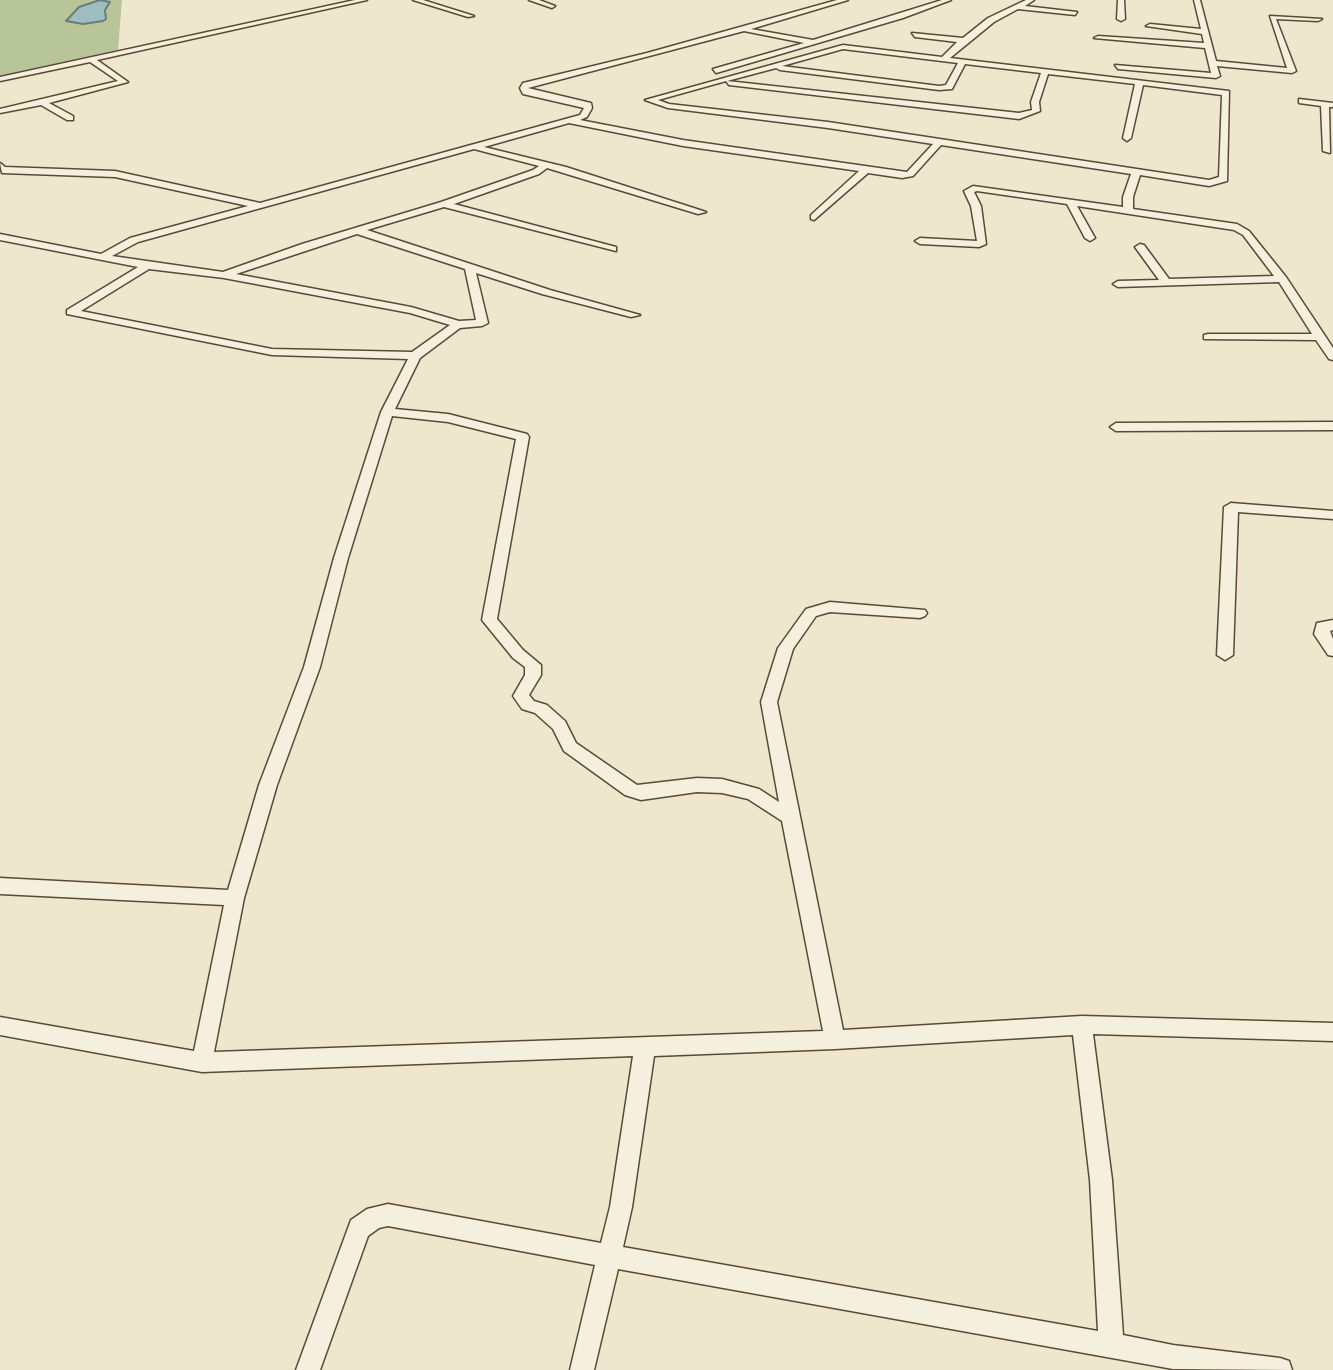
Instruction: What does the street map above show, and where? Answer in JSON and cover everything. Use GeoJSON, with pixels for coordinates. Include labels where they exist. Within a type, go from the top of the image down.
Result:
{"type":"FeatureCollection","features":[{"type":"Feature","properties":{"kind":"street"},"geometry":{"type":"LineString","coordinates":[[0,79],[363,0]]}},
{"type":"Feature","properties":{"kind":"street"},"geometry":{"type":"LineString","coordinates":[[416,0],[470,16]]}},
{"type":"Feature","properties":{"kind":"street"},"geometry":{"type":"LineString","coordinates":[[532,0],[552,6]]}},
{"type":"Feature","properties":{"kind":"street"},"geometry":{"type":"LineString","coordinates":[[105,256],[134,240],[583,117],[587,105],[526,92],[524,89],[526,86],[845,0]]}},
{"type":"Feature","properties":{"kind":"street"},"geometry":{"type":"LineString","coordinates":[[711,72],[901,17],[948,0]]}},
{"type":"Feature","properties":{"kind":"street"},"geometry":{"type":"LineString","coordinates":[[945,58],[991,20],[1031,0]]}},
{"type":"Feature","properties":{"kind":"street"},"geometry":{"type":"LineString","coordinates":[[1121,0],[1121,19]]}},
{"type":"Feature","properties":{"kind":"street"},"geometry":{"type":"LineString","coordinates":[[1118,67],[1216,76],[1196,0]]}},
{"type":"Feature","properties":{"kind":"street"},"geometry":{"type":"LineString","coordinates":[[1017,7],[1075,13]]}},
{"type":"Feature","properties":{"kind":"street"},"geometry":{"type":"LineString","coordinates":[[1212,63],[1292,71],[1272,17],[1318,19]]}},
{"type":"Feature","properties":{"kind":"street"},"geometry":{"type":"LineString","coordinates":[[1150,26],[1205,32]]}},
{"type":"Feature","properties":{"kind":"street"},"geometry":{"type":"LineString","coordinates":[[741,29],[812,42]]}},
{"type":"Feature","properties":{"kind":"street"},"geometry":{"type":"LineString","coordinates":[[915,35],[964,40]]}},
{"type":"Feature","properties":{"kind":"street"},"geometry":{"type":"LineString","coordinates":[[1098,38],[1208,46]]}},
{"type":"Feature","properties":{"kind":"street"},"geometry":{"type":"LineString","coordinates":[[843,47],[963,61],[1227,94],[1224,180],[1209,183],[938,144],[828,125],[668,106],[649,100],[843,47]]}},
{"type":"Feature","properties":{"kind":"street"},"geometry":{"type":"LineString","coordinates":[[0,111],[124,82],[92,60]]}},
{"type":"Feature","properties":{"kind":"street"},"geometry":{"type":"LineString","coordinates":[[771,67],[939,88],[949,87],[963,61]]}},
{"type":"Feature","properties":{"kind":"street"},"geometry":{"type":"LineString","coordinates":[[718,81],[1019,116],[1036,111],[1035,102],[1045,72]]}},
{"type":"Feature","properties":{"kind":"street"},"geometry":{"type":"LineString","coordinates":[[1165,72],[1165,86]]}},
{"type":"Feature","properties":{"kind":"street"},"geometry":{"type":"LineString","coordinates":[[1127,138],[1139,84]]}},
{"type":"Feature","properties":{"kind":"street"},"geometry":{"type":"LineString","coordinates":[[1302,101],[1329,104],[1327,151]]}},
{"type":"Feature","properties":{"kind":"street"},"geometry":{"type":"LineString","coordinates":[[42,102],[70,118]]}},
{"type":"Feature","properties":{"kind":"street"},"geometry":{"type":"LineString","coordinates":[[568,121],[683,143],[865,172],[910,174],[938,144]]}},
{"type":"Feature","properties":{"kind":"street"},"geometry":{"type":"LineString","coordinates":[[472,147],[701,212]]}},
{"type":"Feature","properties":{"kind":"street"},"geometry":{"type":"LineString","coordinates":[[0,166],[2,170],[115,174],[264,206]]}},
{"type":"Feature","properties":{"kind":"street"},"geometry":{"type":"LineString","coordinates":[[224,275],[306,246],[444,204],[536,172],[544,166]]}},
{"type":"Feature","properties":{"kind":"street"},"geometry":{"type":"LineString","coordinates":[[814,217],[865,172]]}},
{"type":"Feature","properties":{"kind":"street"},"geometry":{"type":"LineString","coordinates":[[1128,211],[1128,197],[1136,172]]}},
{"type":"Feature","properties":{"kind":"street"},"geometry":{"type":"LineString","coordinates":[[920,241],[982,242],[976,205],[969,191],[976,188],[1237,228],[1246,233],[1282,279],[1333,357]]}},
{"type":"Feature","properties":{"kind":"street"},"geometry":{"type":"LineString","coordinates":[[1071,203],[1090,238]]}},
{"type":"Feature","properties":{"kind":"street"},"geometry":{"type":"LineString","coordinates":[[444,204],[611,249]]}},
{"type":"Feature","properties":{"kind":"street"},"geometry":{"type":"LineString","coordinates":[[359,231],[470,269],[635,315]]}},
{"type":"Feature","properties":{"kind":"street"},"geometry":{"type":"LineString","coordinates":[[0,237],[147,266],[224,275],[411,310],[452,321],[457,325]]}},
{"type":"Feature","properties":{"kind":"street"},"geometry":{"type":"LineString","coordinates":[[1140,247],[1166,282]]}},
{"type":"Feature","properties":{"kind":"street"},"geometry":{"type":"LineString","coordinates":[[147,266],[71,312],[272,352],[415,356]]}},
{"type":"Feature","properties":{"kind":"street"},"geometry":{"type":"LineString","coordinates":[[202,1062],[235,898],[268,785],[312,667],[341,558],[387,412],[415,356],[457,325],[482,324],[470,269]]}},
{"type":"Feature","properties":{"kind":"street"},"geometry":{"type":"LineString","coordinates":[[1118,284],[1282,279]]}},
{"type":"Feature","properties":{"kind":"street"},"geometry":{"type":"LineString","coordinates":[[1208,337],[1319,337]]}},
{"type":"Feature","properties":{"kind":"street"},"geometry":{"type":"LineString","coordinates":[[387,412],[448,418],[523,437],[489,620],[517,654],[533,665],[533,675],[522,696],[528,705],[541,709],[559,725],[570,747],[631,790],[641,793],[697,785],[722,786],[753,794],[790,818]]}},
{"type":"Feature","properties":{"kind":"street"},"geometry":{"type":"LineString","coordinates":[[1116,427],[1333,426]]}},
{"type":"Feature","properties":{"kind":"street"},"geometry":{"type":"LineString","coordinates":[[1225,655],[1231,507],[1333,515]]}},
{"type":"Feature","properties":{"kind":"street"},"geometry":{"type":"LineString","coordinates":[[835,1040],[769,702],[786,648],[811,612],[830,607],[920,614]]}},
{"type":"Feature","properties":{"kind":"street"},"geometry":{"type":"LineString","coordinates":[[1333,625],[1322,627],[1322,634],[1333,651]]}},
{"type":"Feature","properties":{"kind":"street"},"geometry":{"type":"LineString","coordinates":[[0,886],[235,898]]}},
{"type":"Feature","properties":{"kind":"street"},"geometry":{"type":"LineString","coordinates":[[1082,1025],[1101,1180],[1111,1345]]}},
{"type":"Feature","properties":{"kind":"street"},"geometry":{"type":"LineString","coordinates":[[0,1026],[202,1062],[835,1040],[1082,1025],[1333,1032]]}},
{"type":"Feature","properties":{"kind":"street"},"geometry":{"type":"LineString","coordinates":[[582,1370],[621,1207],[645,1047]]}},
{"type":"Feature","properties":{"kind":"street"},"geometry":{"type":"LineString","coordinates":[[308,1370],[359,1228],[375,1217],[388,1216],[1111,1345],[1176,1363],[1280,1370]]}},
{"type":"Feature","properties":{"kind":"green space"},"geometry":{"type":"Polygon","coordinates":[[[0,0],[122,0],[118,50],[0,76],[0,0]]]}},
{"type":"Feature","properties":{"kind":"water"},"geometry":{"type":"Polygon","coordinates":[[[100,0],[110,2],[105,10],[106,19],[103,21],[83,24],[66,21],[79,7],[100,0]]]}}]}
